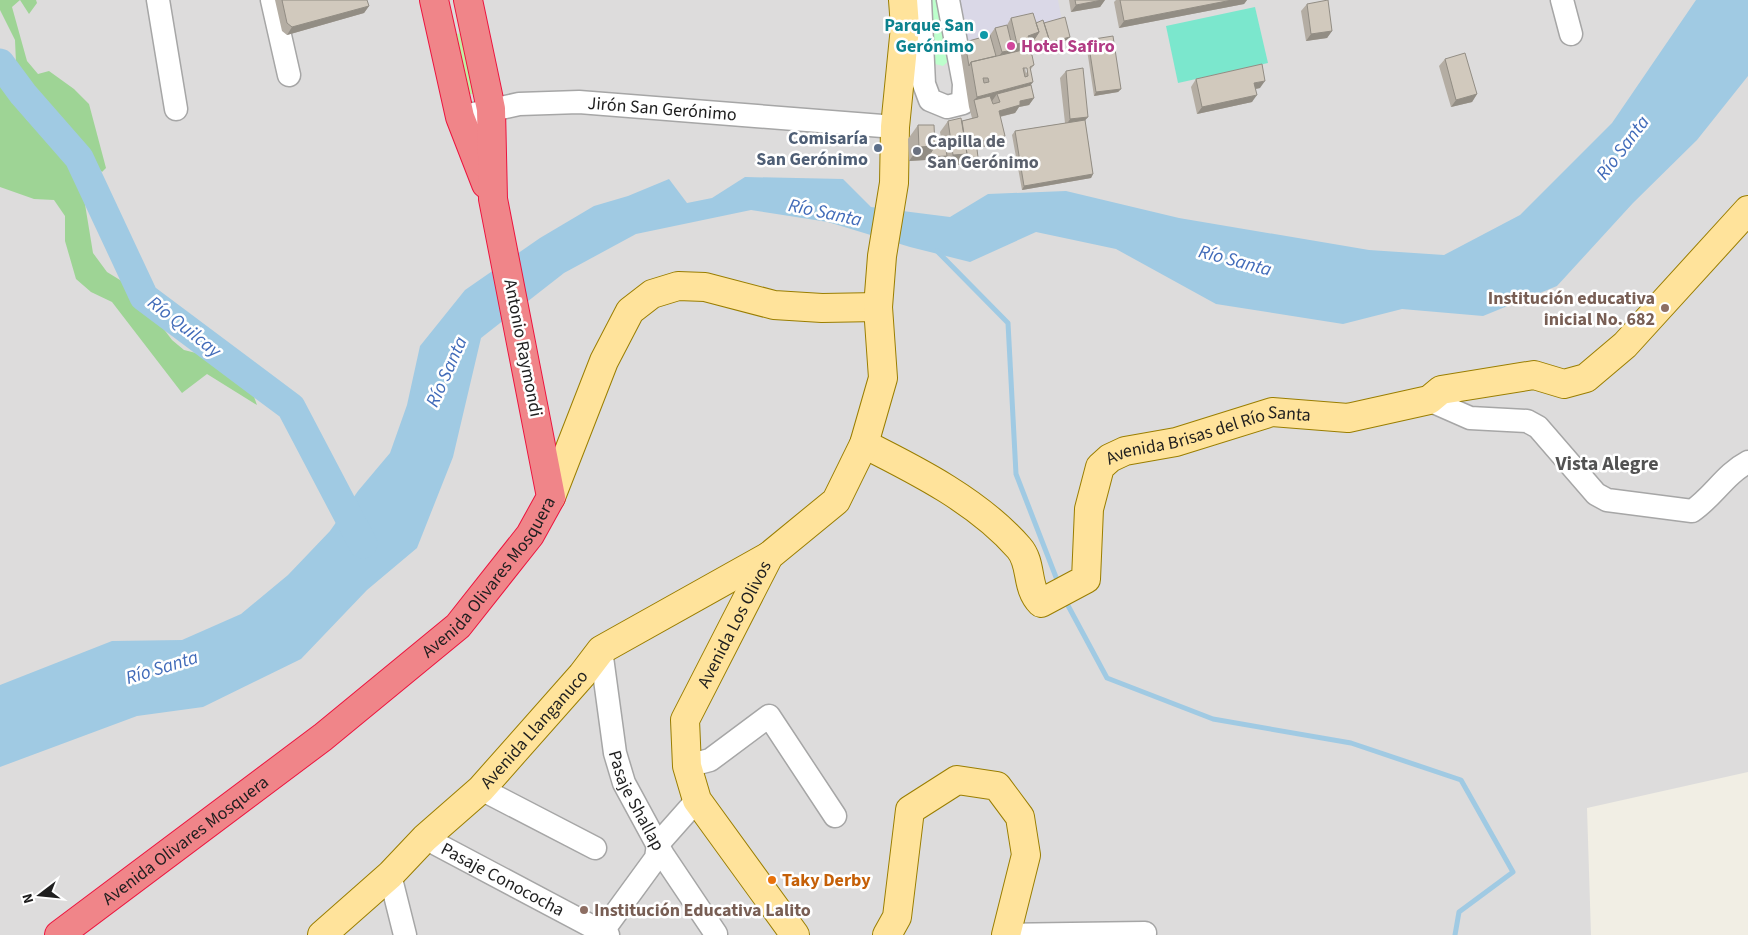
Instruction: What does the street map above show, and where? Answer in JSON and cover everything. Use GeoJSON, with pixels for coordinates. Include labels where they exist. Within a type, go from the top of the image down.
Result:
{"type":"FeatureCollection","features":[{"type":"Feature","properties":{"kind":"highway"},"geometry":{"type":"LineString","coordinates":[[434,0],[460,117],[492,199]]}},
{"type":"Feature","properties":{"kind":"highway"},"geometry":{"type":"LineString","coordinates":[[468,0],[490,109],[492,199]]}},
{"type":"Feature","properties":{"kind":"highway","name":"Antonio Raymondi"},"geometry":{"type":"LineString","coordinates":[[492,199],[551,497]]}},
{"type":"Feature","properties":{"kind":"highway","name":"Avenida Olivares Mosquera"},"geometry":{"type":"LineString","coordinates":[[59,935],[323,737],[458,626],[530,536],[551,497]]}},
{"type":"Feature","properties":{"kind":"main road","name":"Avenida Los Olivos"},"geometry":{"type":"LineString","coordinates":[[795,935],[697,800],[688,766],[685,720],[769,556],[836,501],[864,444],[883,378],[878,307],[882,256],[894,183],[895,127],[905,27],[903,0]]}},
{"type":"Feature","properties":{"kind":"main road","name":"Avenida Brisas del Río Santa"},"geometry":{"type":"LineString","coordinates":[[864,444],[919,473],[976,509],[1019,548],[1026,558],[1031,589],[1041,603],[1086,579],[1089,509],[1100,467],[1110,458],[1125,451],[1176,442],[1272,412],[1348,418],[1429,400],[1441,390],[1534,375],[1564,384],[1586,378],[1625,345],[1748,210]]}},
{"type":"Feature","properties":{"kind":"main road","name":"Avenida Olivares Mosquera"},"geometry":{"type":"LineString","coordinates":[[551,497],[604,361],[630,311],[652,294],[678,286],[705,287],[774,305],[822,308],[878,307]]}},
{"type":"Feature","properties":{"kind":"main road","name":"Avenida Llanganuco"},"geometry":{"type":"LineString","coordinates":[[322,935],[390,875],[425,838],[481,789],[602,650],[769,556]]}},
{"type":"Feature","properties":{"kind":"main road"},"geometry":{"type":"LineString","coordinates":[[887,935],[897,917],[910,810],[957,780],[997,786],[1020,817],[1026,855],[1006,935]]}},
{"type":"Feature","properties":{"kind":"street"},"geometry":{"type":"LineString","coordinates":[[158,0],[176,108]]}},
{"type":"Feature","properties":{"kind":"street"},"geometry":{"type":"LineString","coordinates":[[272,0],[288,75]]}},
{"type":"Feature","properties":{"kind":"street"},"geometry":{"type":"LineString","coordinates":[[920,0],[924,84],[930,100],[947,108],[963,103],[964,84],[948,0]]}},
{"type":"Feature","properties":{"kind":"street"},"geometry":{"type":"LineString","coordinates":[[1562,0],[1571,34]]}},
{"type":"Feature","properties":{"kind":"street","name":"Jirón San Gerónimo"},"geometry":{"type":"LineString","coordinates":[[460,117],[519,104],[579,102],[895,127]]}},
{"type":"Feature","properties":{"kind":"street"},"geometry":{"type":"LineString","coordinates":[[1429,400],[1470,418],[1527,421],[1538,427],[1596,494],[1607,500],[1692,511],[1703,503],[1732,472],[1748,462]]}},
{"type":"Feature","properties":{"kind":"street","name":"Pasaje Shallap"},"geometry":{"type":"LineString","coordinates":[[602,650],[615,753],[621,776],[658,844],[716,934]]}},
{"type":"Feature","properties":{"kind":"street"},"geometry":{"type":"LineString","coordinates":[[688,766],[710,760],[769,716],[835,816]]}},
{"type":"Feature","properties":{"kind":"street"},"geometry":{"type":"LineString","coordinates":[[481,789],[595,848]]}},
{"type":"Feature","properties":{"kind":"street"},"geometry":{"type":"LineString","coordinates":[[605,934],[656,858],[658,844],[697,800]]}},
{"type":"Feature","properties":{"kind":"street","name":"Pasaje Conococha"},"geometry":{"type":"LineString","coordinates":[[425,838],[605,934]]}},
{"type":"Feature","properties":{"kind":"street"},"geometry":{"type":"LineString","coordinates":[[390,875],[405,935]]}},
{"type":"Feature","properties":{"kind":"street"},"geometry":{"type":"LineString","coordinates":[[1006,935],[1145,933]]}},
{"type":"Feature","properties":{"kind":"shaded area"},"geometry":{"type":"Polygon","coordinates":[[[0,0],[1748,0],[1748,772],[1587,808],[1591,935],[0,935],[0,0]]]}},
{"type":"Feature","properties":{"kind":"shaded area","name":"Parque San Gerónimo"},"geometry":{"type":"Polygon","coordinates":[[[951,0],[1058,0],[1062,21],[960,49],[951,0]]]}},
{"type":"Feature","properties":{"kind":"green space"},"geometry":{"type":"Polygon","coordinates":[[[0,0],[20,0],[12,7],[27,61],[38,74],[49,71],[74,89],[89,104],[106,168],[102,172],[29,87],[16,63],[15,40],[0,10],[0,0]]]}},
{"type":"Feature","properties":{"kind":"green space"},"geometry":{"type":"Polygon","coordinates":[[[20,0],[36,0],[37,3],[29,14],[20,0]]]}},
{"type":"Feature","properties":{"kind":"green space"},"geometry":{"type":"Polygon","coordinates":[[[929,0],[943,0],[952,58],[943,66],[931,63],[929,0]]]}},
{"type":"Feature","properties":{"kind":"green space"},"geometry":{"type":"Polygon","coordinates":[[[1255,7],[1268,63],[1178,83],[1166,26],[1255,7]]]}},
{"type":"Feature","properties":{"kind":"green space"},"geometry":{"type":"Polygon","coordinates":[[[470,31],[479,94],[468,94],[457,34],[470,31]]]}},
{"type":"Feature","properties":{"kind":"green space"},"geometry":{"type":"Polygon","coordinates":[[[0,81],[27,120],[47,136],[62,153],[82,186],[93,253],[107,272],[133,288],[172,340],[184,350],[196,353],[237,375],[250,386],[257,405],[207,374],[182,393],[112,302],[91,292],[76,279],[65,241],[65,216],[54,200],[34,199],[0,187],[0,81]]]}},
{"type":"Feature","properties":{"kind":"water","name":"Río Santa"},"geometry":{"type":"Polygon","coordinates":[[[1696,0],[1748,0],[1748,76],[1697,140],[1633,203],[1557,286],[1483,316],[1402,309],[1343,324],[1216,304],[1116,249],[1036,232],[970,262],[910,247],[828,222],[751,210],[636,234],[564,273],[481,338],[453,457],[417,548],[367,590],[301,659],[203,707],[137,716],[0,767],[0,685],[112,641],[182,640],[241,614],[288,575],[330,531],[358,491],[390,453],[407,405],[420,346],[465,290],[540,238],[594,206],[628,196],[669,179],[687,203],[712,198],[745,177],[843,179],[871,207],[950,217],[988,194],[1066,191],[1179,218],[1369,250],[1444,255],[1520,215],[1612,123],[1696,0]]]}},
{"type":"Feature","properties":{"kind":"building"},"geometry":{"type":"Polygon","coordinates":[[[282,0],[367,0],[369,6],[292,27],[287,23],[282,0]]]}},
{"type":"Feature","properties":{"kind":"building"},"geometry":{"type":"Polygon","coordinates":[[[1075,0],[1102,0],[1076,5],[1075,0]]]}},
{"type":"Feature","properties":{"kind":"building"},"geometry":{"type":"Polygon","coordinates":[[[1120,0],[1232,0],[1124,21],[1120,0]]]}},
{"type":"Feature","properties":{"kind":"building"},"geometry":{"type":"Polygon","coordinates":[[[1328,0],[1332,31],[1311,34],[1307,4],[1328,0]]]}},
{"type":"Feature","properties":{"kind":"building"},"geometry":{"type":"Polygon","coordinates":[[[1033,13],[1039,32],[1028,36],[1030,41],[1017,44],[1011,18],[1033,13]]]}},
{"type":"Feature","properties":{"kind":"building"},"geometry":{"type":"Polygon","coordinates":[[[1065,17],[1070,37],[1047,43],[1049,39],[1044,23],[1065,17]]]}},
{"type":"Feature","properties":{"kind":"building"},"geometry":{"type":"Polygon","coordinates":[[[1043,20],[1049,39],[1030,46],[1039,32],[1036,23],[1043,20]]]}},
{"type":"Feature","properties":{"kind":"building"},"geometry":{"type":"Polygon","coordinates":[[[1007,25],[1013,50],[1002,52],[995,28],[1007,25]]]}},
{"type":"Feature","properties":{"kind":"building"},"geometry":{"type":"Polygon","coordinates":[[[990,35],[996,56],[971,62],[969,66],[965,42],[990,35]]]}},
{"type":"Feature","properties":{"kind":"building"},"geometry":{"type":"Polygon","coordinates":[[[1113,36],[1121,89],[1096,92],[1088,40],[1113,36]]]}},
{"type":"Feature","properties":{"kind":"building"},"geometry":{"type":"Polygon","coordinates":[[[1023,50],[1032,55],[1034,65],[1030,67],[1033,82],[977,97],[971,62],[1023,50]],[[1023,68],[1025,77],[1028,76],[1027,68],[1023,68]],[[983,78],[984,83],[989,82],[988,78],[983,78]]]}},
{"type":"Feature","properties":{"kind":"building"},"geometry":{"type":"Polygon","coordinates":[[[1465,53],[1477,94],[1456,100],[1445,59],[1465,53]]]}},
{"type":"Feature","properties":{"kind":"building"},"geometry":{"type":"Polygon","coordinates":[[[1262,64],[1265,81],[1254,83],[1257,95],[1202,107],[1196,79],[1262,64]]]}},
{"type":"Feature","properties":{"kind":"building"},"geometry":{"type":"Polygon","coordinates":[[[1083,68],[1088,117],[1070,119],[1066,71],[1083,68]]]}},
{"type":"Feature","properties":{"kind":"building"},"geometry":{"type":"Polygon","coordinates":[[[1031,85],[1034,98],[1020,101],[1020,105],[999,111],[1005,136],[976,142],[978,157],[965,158],[967,154],[962,121],[978,117],[974,100],[990,96],[993,104],[1000,102],[997,94],[1031,85]]]}},
{"type":"Feature","properties":{"kind":"building"},"geometry":{"type":"Polygon","coordinates":[[[961,118],[967,154],[953,155],[948,121],[961,118]]]}},
{"type":"Feature","properties":{"kind":"building"},"geometry":{"type":"Polygon","coordinates":[[[1085,120],[1093,174],[1024,186],[1015,131],[1085,120]]]}},
{"type":"Feature","properties":{"kind":"building"},"geometry":{"type":"Polygon","coordinates":[[[918,125],[934,125],[935,146],[919,147],[918,125]]]}},
{"type":"Feature","properties":{"kind":"building"},"geometry":{"type":"Polygon","coordinates":[[[944,137],[947,156],[928,157],[935,146],[934,138],[944,137]]]}},
{"type":"Feature","properties":{"kind":"waterway","name":"Río Quilcay"},"geometry":{"type":"LineString","coordinates":[[0,63],[23,94],[79,158],[144,297],[291,407],[363,544]]}},
{"type":"Feature","properties":{"kind":"waterway"},"geometry":{"type":"LineString","coordinates":[[937,251],[1008,323],[1016,474],[1059,585]]}},
{"type":"Feature","properties":{"kind":"waterway"},"geometry":{"type":"LineString","coordinates":[[1065,600],[1107,678],[1213,719],[1351,743],[1461,780],[1513,872],[1459,912],[1455,935]]}},
{"type":"Feature","properties":{"kind":"place","name":"Parque San Gerónimo"},"geometry":{"type":"Point","coordinates":[984,35]}},
{"type":"Feature","properties":{"kind":"place","name":"Hotel Safiro"},"geometry":{"type":"Point","coordinates":[1011,46]}},
{"type":"Feature","properties":{"kind":"place","name":"Comisaría San Gerónimo"},"geometry":{"type":"Point","coordinates":[878,148]}},
{"type":"Feature","properties":{"kind":"place","name":"Capilla de San Gerónimo"},"geometry":{"type":"Point","coordinates":[917,151]}},
{"type":"Feature","properties":{"kind":"place","name":"Institución educativa inicial No. 682"},"geometry":{"type":"Point","coordinates":[1665,308]}},
{"type":"Feature","properties":{"kind":"place","name":"Taky Derby"},"geometry":{"type":"Point","coordinates":[772,880]}},
{"type":"Feature","properties":{"kind":"place","name":"Institución Educativa Lalito"},"geometry":{"type":"Point","coordinates":[584,910]}},
{"type":"Feature","properties":{"kind":"district","name":"Vista Alegre"},"geometry":{"type":"Point","coordinates":[1607,464]}}]}
